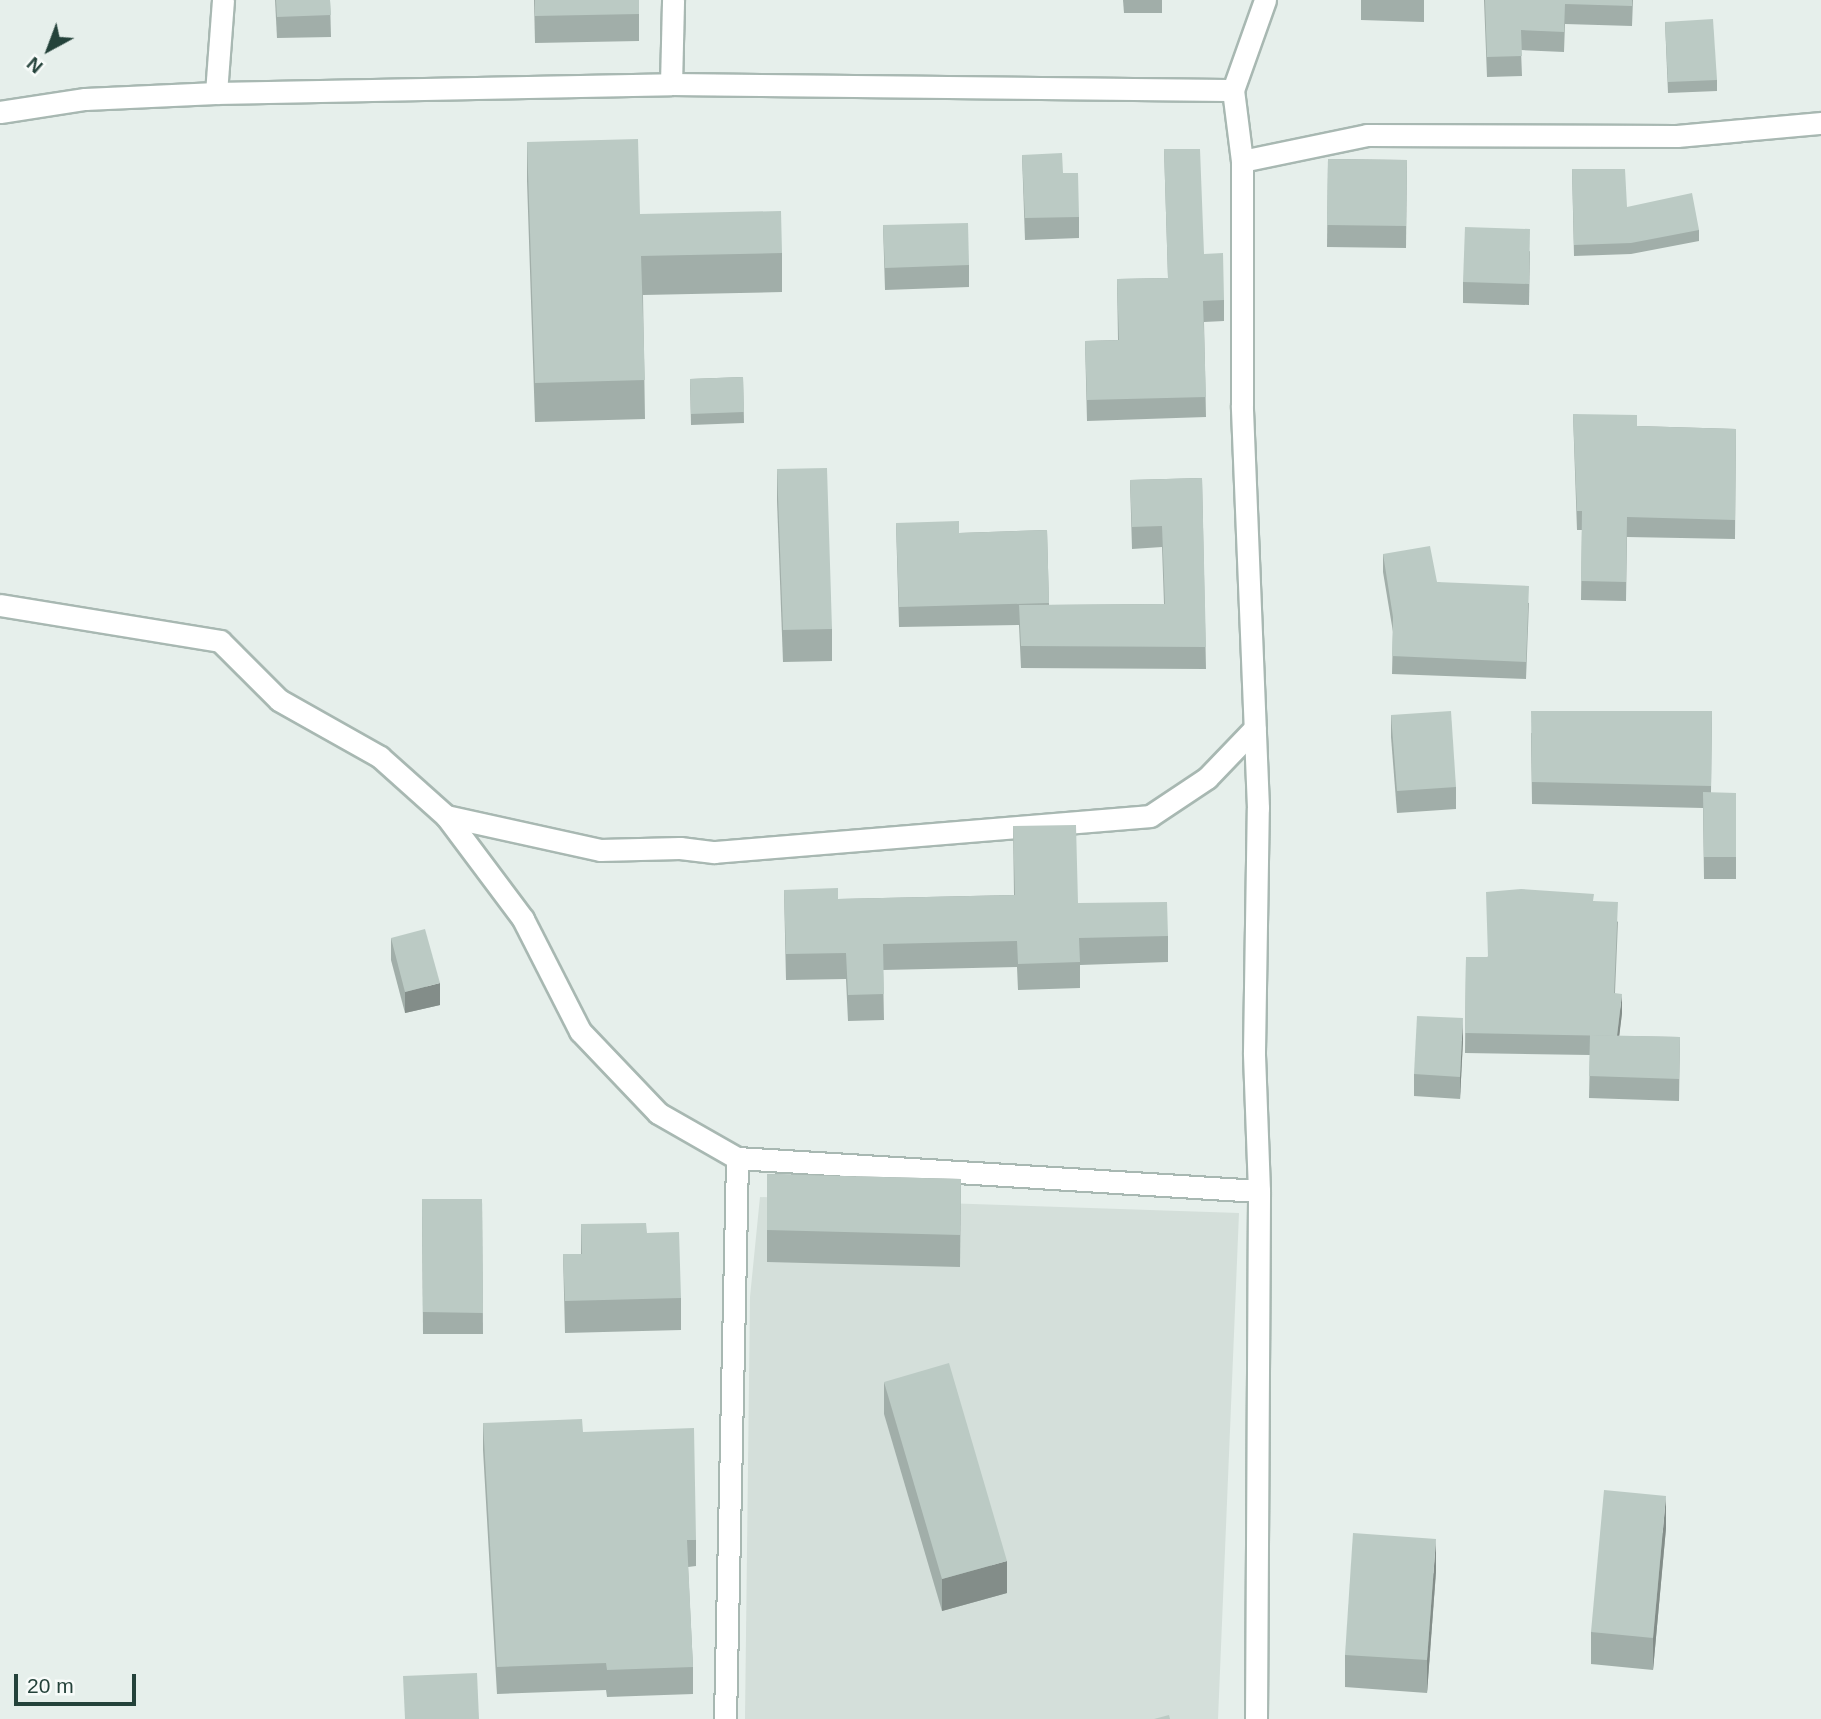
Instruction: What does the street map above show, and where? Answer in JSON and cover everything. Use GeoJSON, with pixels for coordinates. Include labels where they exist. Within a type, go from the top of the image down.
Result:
{"type":"FeatureCollection","features":[{"type":"Feature","properties":{"kind":"street"},"geometry":{"type":"LineString","coordinates":[[216,93],[223,0]]}},
{"type":"Feature","properties":{"kind":"street"},"geometry":{"type":"LineString","coordinates":[[671,84],[673,0]]}},
{"type":"Feature","properties":{"kind":"street"},"geometry":{"type":"LineString","coordinates":[[1256,1719],[1259,1191],[1254,1052],[1255,728],[1242,405],[1242,161],[1233,90],[1265,0]]}},
{"type":"Feature","properties":{"kind":"street"},"geometry":{"type":"LineString","coordinates":[[0,111],[85,99],[216,93],[671,84],[1233,90]]}},
{"type":"Feature","properties":{"kind":"street"},"geometry":{"type":"LineString","coordinates":[[1242,161],[1367,135],[1677,136],[1821,123]]}},
{"type":"Feature","properties":{"kind":"street"},"geometry":{"type":"LineString","coordinates":[[0,605],[220,641],[279,700],[380,757],[446,816],[523,919],[580,1031],[658,1113],[737,1158],[1259,1191]]}},
{"type":"Feature","properties":{"kind":"street"},"geometry":{"type":"LineString","coordinates":[[446,816],[600,850],[680,848],[714,852],[1150,816],[1207,778],[1255,728]]}},
{"type":"Feature","properties":{"kind":"street"},"geometry":{"type":"LineString","coordinates":[[725,1719],[737,1158]]}},
{"type":"Feature","properties":{"kind":"shaded area"},"geometry":{"type":"Polygon","coordinates":[[[760,1197],[1239,1213],[1218,1719],[745,1719],[750,1297],[760,1197]]]}},
{"type":"Feature","properties":{"kind":"building"},"geometry":{"type":"Polygon","coordinates":[[[276,0],[330,0],[331,15],[277,17],[276,0]]]}},
{"type":"Feature","properties":{"kind":"building"},"geometry":{"type":"Polygon","coordinates":[[[535,0],[639,0],[639,14],[535,16],[535,0]]]}},
{"type":"Feature","properties":{"kind":"building"},"geometry":{"type":"Polygon","coordinates":[[[1485,0],[1632,0],[1632,6],[1565,4],[1564,32],[1521,30],[1522,56],[1487,57],[1485,0]]]}},
{"type":"Feature","properties":{"kind":"building"},"geometry":{"type":"Polygon","coordinates":[[[1713,19],[1717,80],[1668,82],[1665,22],[1713,19]]]}},
{"type":"Feature","properties":{"kind":"building"},"geometry":{"type":"Polygon","coordinates":[[[638,139],[640,214],[781,211],[782,253],[641,256],[645,380],[535,383],[527,142],[638,139]]]}},
{"type":"Feature","properties":{"kind":"building"},"geometry":{"type":"Polygon","coordinates":[[[1164,149],[1200,149],[1204,254],[1223,253],[1224,300],[1203,301],[1206,397],[1087,400],[1085,341],[1119,340],[1117,279],[1168,278],[1164,149]]]}},
{"type":"Feature","properties":{"kind":"building"},"geometry":{"type":"Polygon","coordinates":[[[1062,153],[1063,173],[1078,173],[1079,217],[1025,218],[1022,155],[1062,153]]]}},
{"type":"Feature","properties":{"kind":"building"},"geometry":{"type":"Polygon","coordinates":[[[1328,159],[1407,160],[1406,226],[1327,225],[1328,159]]]}},
{"type":"Feature","properties":{"kind":"building"},"geometry":{"type":"Polygon","coordinates":[[[1572,169],[1625,169],[1627,207],[1692,193],[1699,230],[1631,243],[1574,245],[1572,169]]]}},
{"type":"Feature","properties":{"kind":"building"},"geometry":{"type":"Polygon","coordinates":[[[968,223],[969,265],[885,268],[883,225],[968,223]]]}},
{"type":"Feature","properties":{"kind":"building"},"geometry":{"type":"Polygon","coordinates":[[[1465,227],[1530,229],[1529,284],[1463,282],[1465,227]]]}},
{"type":"Feature","properties":{"kind":"building"},"geometry":{"type":"Polygon","coordinates":[[[743,377],[744,412],[691,414],[690,379],[743,377]]]}},
{"type":"Feature","properties":{"kind":"building"},"geometry":{"type":"Polygon","coordinates":[[[1573,414],[1637,415],[1637,426],[1736,429],[1735,520],[1627,517],[1626,582],[1581,581],[1582,511],[1577,511],[1573,414]]]}},
{"type":"Feature","properties":{"kind":"building"},"geometry":{"type":"Polygon","coordinates":[[[827,468],[832,629],[783,630],[777,469],[827,468]]]}},
{"type":"Feature","properties":{"kind":"building"},"geometry":{"type":"Polygon","coordinates":[[[1202,478],[1206,647],[1021,646],[1019,605],[1165,604],[1162,526],[1132,527],[1130,480],[1202,478]]]}},
{"type":"Feature","properties":{"kind":"building"},"geometry":{"type":"Polygon","coordinates":[[[959,521],[959,533],[1047,530],[1049,603],[899,607],[896,523],[959,521]]]}},
{"type":"Feature","properties":{"kind":"building"},"geometry":{"type":"Polygon","coordinates":[[[1430,546],[1437,582],[1529,586],[1526,662],[1392,656],[1393,617],[1383,554],[1430,546]]]}},
{"type":"Feature","properties":{"kind":"building"},"geometry":{"type":"Polygon","coordinates":[[[1451,711],[1456,787],[1397,791],[1391,715],[1451,711]]]}},
{"type":"Feature","properties":{"kind":"building"},"geometry":{"type":"Polygon","coordinates":[[[1531,711],[1712,711],[1711,786],[1532,782],[1531,711]]]}},
{"type":"Feature","properties":{"kind":"building"},"geometry":{"type":"Polygon","coordinates":[[[1703,792],[1736,793],[1736,857],[1704,857],[1703,792]]]}},
{"type":"Feature","properties":{"kind":"building"},"geometry":{"type":"Polygon","coordinates":[[[1076,825],[1078,903],[1167,902],[1168,936],[1079,938],[1080,962],[1018,964],[1017,941],[883,944],[884,994],[848,995],[846,953],[786,954],[784,890],[838,888],[838,899],[1015,895],[1013,826],[1076,825]]]}},
{"type":"Feature","properties":{"kind":"building"},"geometry":{"type":"Polygon","coordinates":[[[1521,889],[1594,894],[1593,901],[1618,902],[1614,993],[1622,994],[1617,1036],[1465,1033],[1466,957],[1488,957],[1486,892],[1521,889]]]}},
{"type":"Feature","properties":{"kind":"building"},"geometry":{"type":"Polygon","coordinates":[[[425,929],[440,983],[405,992],[391,938],[425,929]]]}},
{"type":"Feature","properties":{"kind":"building"},"geometry":{"type":"Polygon","coordinates":[[[1417,1016],[1463,1018],[1460,1077],[1414,1074],[1417,1016]]]}},
{"type":"Feature","properties":{"kind":"building"},"geometry":{"type":"Polygon","coordinates":[[[1590,1035],[1680,1037],[1679,1079],[1589,1076],[1590,1035]]]}},
{"type":"Feature","properties":{"kind":"building"},"geometry":{"type":"Polygon","coordinates":[[[767,1174],[961,1179],[960,1235],[767,1230],[767,1174]]]}},
{"type":"Feature","properties":{"kind":"building"},"geometry":{"type":"Polygon","coordinates":[[[422,1199],[482,1199],[483,1313],[423,1312],[422,1199]]]}},
{"type":"Feature","properties":{"kind":"building"},"geometry":{"type":"Polygon","coordinates":[[[646,1223],[647,1233],[679,1232],[681,1298],[565,1301],[563,1254],[582,1254],[581,1224],[646,1223]]]}},
{"type":"Feature","properties":{"kind":"building"},"geometry":{"type":"Polygon","coordinates":[[[949,1363],[1007,1561],[942,1579],[884,1382],[949,1363]]]}},
{"type":"Feature","properties":{"kind":"building"},"geometry":{"type":"Polygon","coordinates":[[[582,1419],[583,1432],[694,1428],[696,1540],[687,1540],[693,1667],[607,1670],[606,1663],[497,1667],[483,1423],[582,1419]]]}},
{"type":"Feature","properties":{"kind":"building"},"geometry":{"type":"Polygon","coordinates":[[[1604,1490],[1666,1496],[1653,1638],[1591,1632],[1604,1490]]]}},
{"type":"Feature","properties":{"kind":"building"},"geometry":{"type":"Polygon","coordinates":[[[1353,1533],[1436,1539],[1427,1660],[1345,1655],[1353,1533]]]}},
{"type":"Feature","properties":{"kind":"building"},"geometry":{"type":"Polygon","coordinates":[[[477,1673],[479,1719],[405,1719],[403,1676],[477,1673]]]}},
{"type":"Feature","properties":{"kind":"building"},"geometry":{"type":"Polygon","coordinates":[[[1169,1715],[1170,1719],[1154,1719],[1169,1715]]]}}]}
